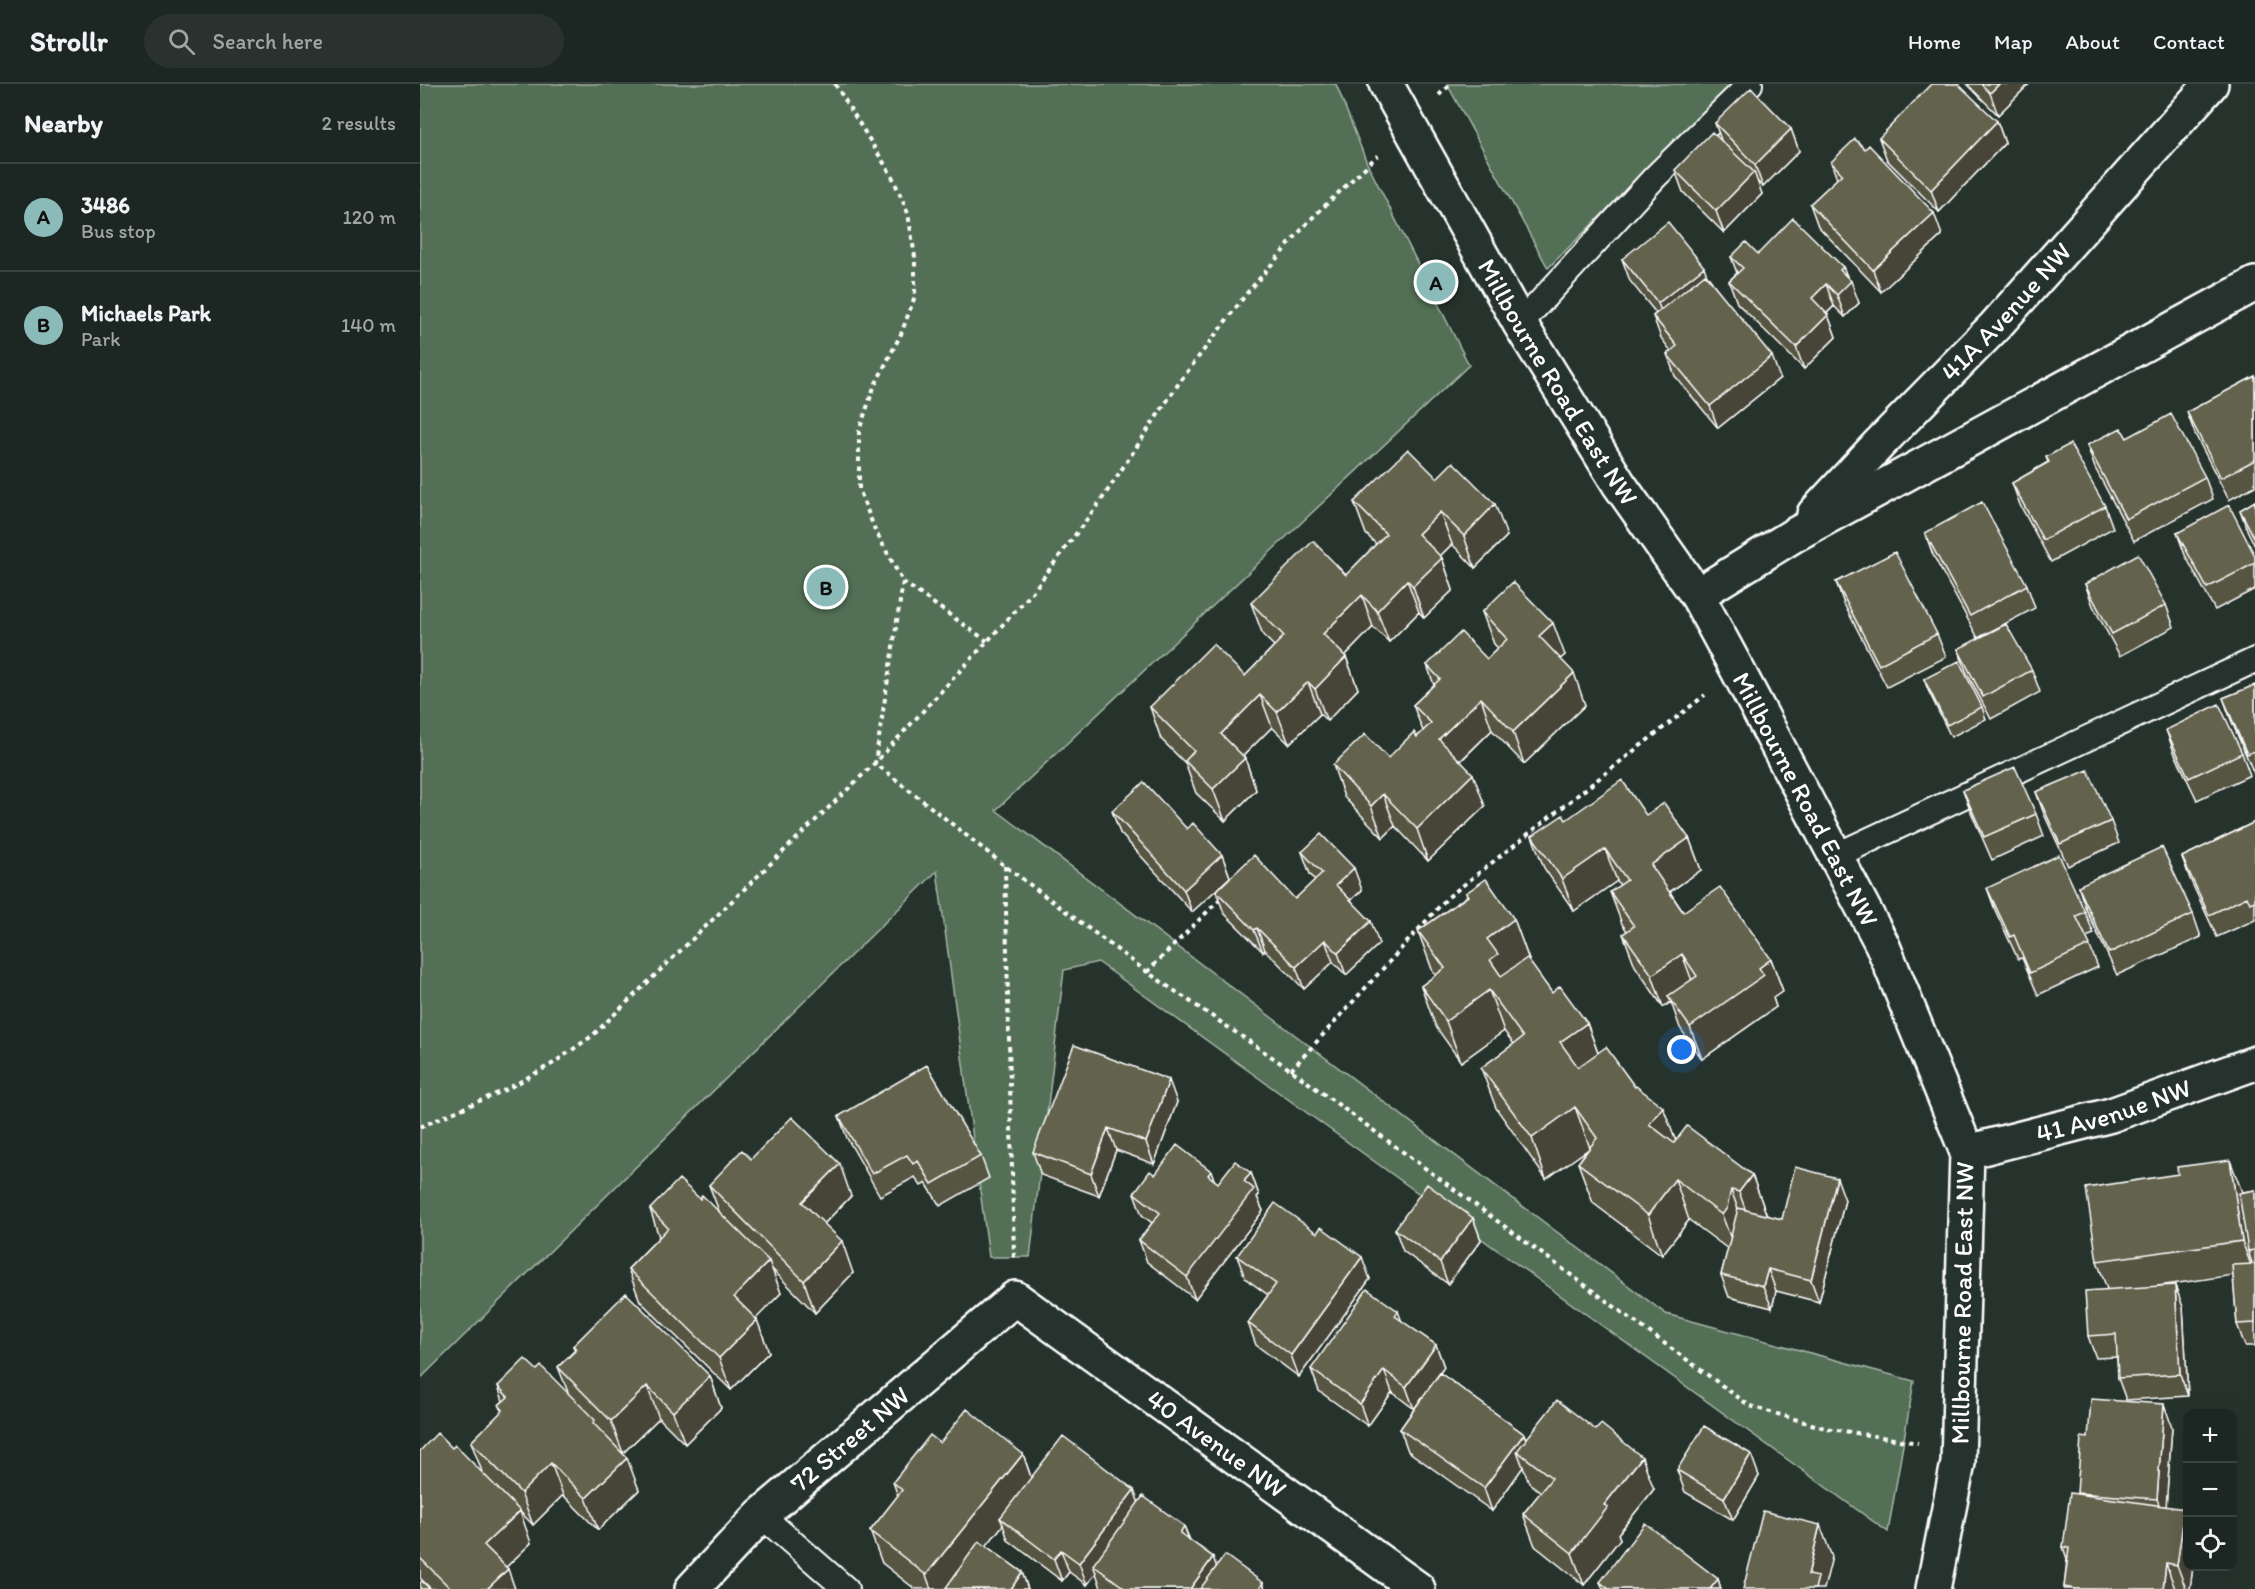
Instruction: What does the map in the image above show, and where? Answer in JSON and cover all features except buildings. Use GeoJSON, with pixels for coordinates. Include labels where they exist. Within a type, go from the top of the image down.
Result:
{"type":"FeatureCollection","features":[{"type":"Feature","properties":{"kind":"street","name":"Millbourne Road East NW"},"geometry":{"type":"LineString","coordinates":[[1386,84],[1520,324],[1619,484],[1697,595],[1882,944],[1967,1152],[1959,1463],[1933,1589]]}},
{"type":"Feature","properties":{"kind":"street","name":"41A Avenue NW"},"geometry":{"type":"LineString","coordinates":[[1794,535],[1879,444],[1995,326],[2211,84]]}},
{"type":"Feature","properties":{"kind":"street","name":"41A Avenue NW"},"geometry":{"type":"LineString","coordinates":[[1697,595],[1794,535],[2255,284]]}},
{"type":"Feature","properties":{"kind":"street","name":"41 Avenue NW"},"geometry":{"type":"LineString","coordinates":[[1967,1152],[2111,1115],[2255,1063]]}},
{"type":"Feature","properties":{"kind":"street","name":"72 Street NW"},"geometry":{"type":"LineString","coordinates":[[692,1589],[761,1515],[1015,1298]]}},
{"type":"Feature","properties":{"kind":"street","name":"40 Avenue NW"},"geometry":{"type":"LineString","coordinates":[[1015,1298],[1418,1589]]}},
{"type":"Feature","properties":{"kind":"lane"},"geometry":{"type":"LineString","coordinates":[[1520,324],[1655,177],[1750,84]]}},
{"type":"Feature","properties":{"kind":"lane"},"geometry":{"type":"LineString","coordinates":[[1835,856],[2255,660]]}},
{"type":"Feature","properties":{"kind":"lane"},"geometry":{"type":"LineString","coordinates":[[761,1515],[846,1589]]}},
{"type":"Feature","properties":{"kind":"path"},"geometry":{"type":"LineString","coordinates":[[835,84],[892,176],[908,213],[915,257],[915,296],[901,334],[874,387],[859,431],[859,489],[875,530],[903,582],[987,641]]}},
{"type":"Feature","properties":{"kind":"path"},"geometry":{"type":"LineString","coordinates":[[420,1127],[507,1089],[552,1064],[592,1036],[875,763],[1031,594],[1102,499],[1181,380],[1247,293],[1309,221],[1450,84]]}},
{"type":"Feature","properties":{"kind":"path"},"geometry":{"type":"LineString","coordinates":[[875,763],[903,582]]}},
{"type":"Feature","properties":{"kind":"path"},"geometry":{"type":"LineString","coordinates":[[1291,1070],[1447,898],[1737,669]]}},
{"type":"Feature","properties":{"kind":"path"},"geometry":{"type":"LineString","coordinates":[[875,763],[1005,866],[1148,972],[1291,1070],[1750,1406],[1825,1428],[1924,1444]]}},
{"type":"Feature","properties":{"kind":"path"},"geometry":{"type":"LineString","coordinates":[[1005,866],[1015,1298]]}},
{"type":"Feature","properties":{"kind":"path"},"geometry":{"type":"LineString","coordinates":[[1148,972],[1226,893]]}},
{"type":"Feature","properties":{"kind":"green space"},"geometry":{"type":"Polygon","coordinates":[[[420,84],[1336,84],[1367,163],[1469,365],[996,810],[1666,1314],[1914,1381],[1888,1532],[1098,962],[1064,970],[1030,1257],[989,1257],[937,871],[420,1379],[420,84]]]}},
{"type":"Feature","properties":{"kind":"green space"},"geometry":{"type":"Polygon","coordinates":[[[1447,84],[1734,84],[1548,268],[1447,84]]]}},
{"type":"Feature","properties":{"kind":"place","name":"3486"},"geometry":{"type":"Point","coordinates":[1436,282]}},
{"type":"Feature","properties":{"kind":"place","name":"Michaels Park"},"geometry":{"type":"Point","coordinates":[826,587]}}]}
